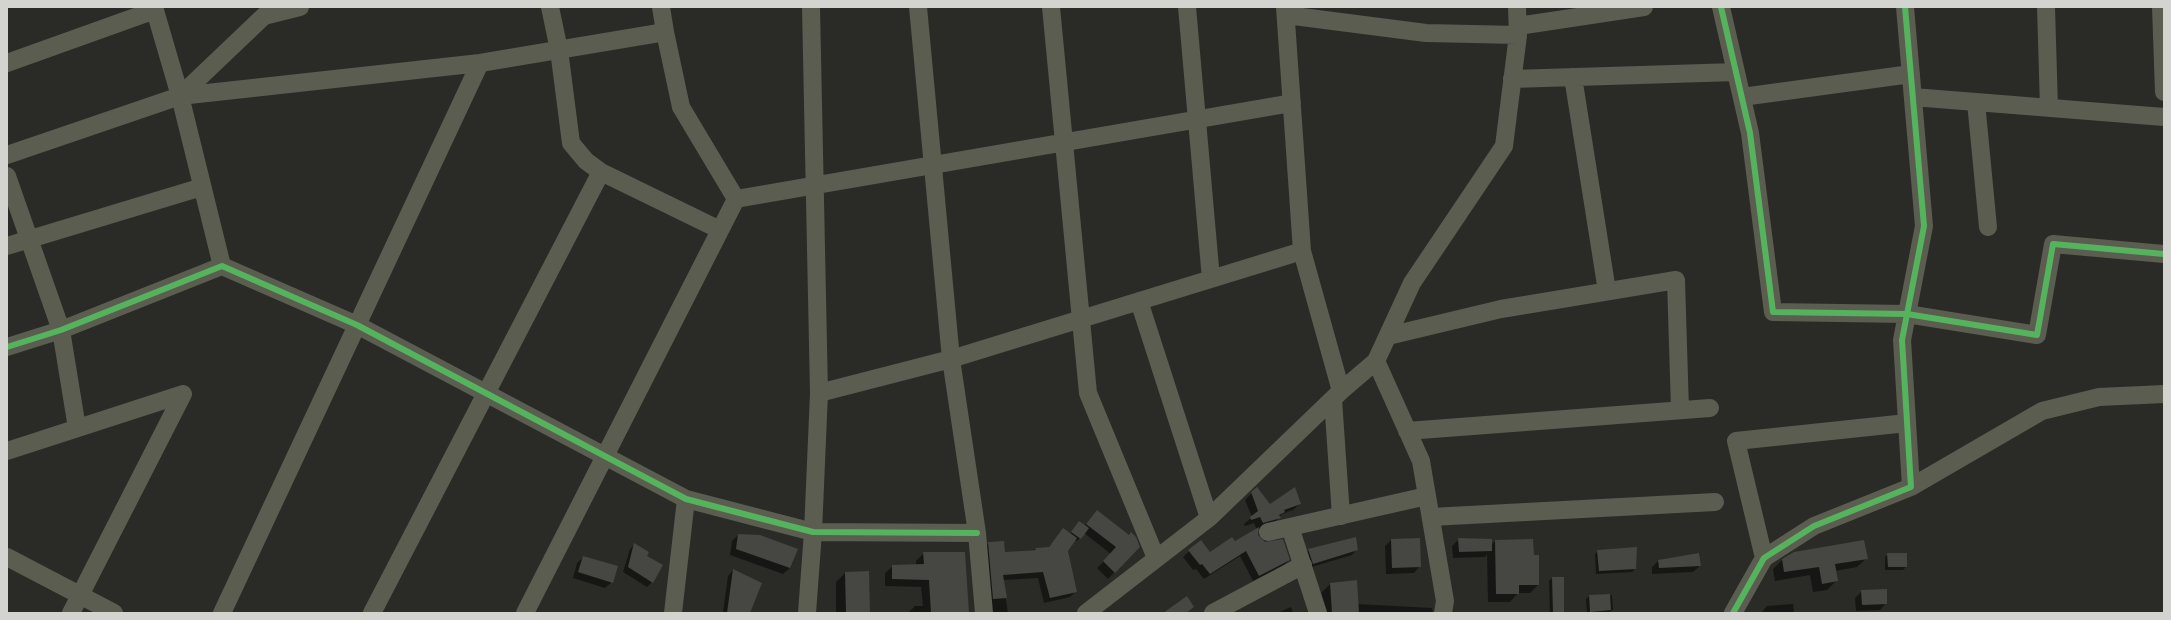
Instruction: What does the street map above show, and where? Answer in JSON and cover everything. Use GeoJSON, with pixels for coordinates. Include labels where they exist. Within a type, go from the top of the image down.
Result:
{"type":"FeatureCollection","features":[{"type":"Feature","properties":{"kind":"street"},"geometry":{"type":"LineString","coordinates":[[550,7],[559,50],[571,143],[586,161],[601,172],[720,230]]}},
{"type":"Feature","properties":{"kind":"street"},"geometry":{"type":"LineString","coordinates":[[661,7],[681,107],[736,199]]}},
{"type":"Feature","properties":{"kind":"street"},"geometry":{"type":"LineString","coordinates":[[807,613],[813,532],[819,393],[811,7]]}},
{"type":"Feature","properties":{"kind":"street"},"geometry":{"type":"LineString","coordinates":[[918,7],[951,359],[977,533],[984,613]]}},
{"type":"Feature","properties":{"kind":"street"},"geometry":{"type":"LineString","coordinates":[[1051,7],[1088,393],[1156,558]]}},
{"type":"Feature","properties":{"kind":"street"},"geometry":{"type":"LineString","coordinates":[[1187,7],[1211,279]]}},
{"type":"Feature","properties":{"kind":"street"},"geometry":{"type":"LineString","coordinates":[[1086,613],[1209,518],[1337,395],[1376,361],[1412,283],[1504,146],[1518,30],[1517,7]]}},
{"type":"Feature","properties":{"kind":"street"},"geometry":{"type":"LineString","coordinates":[[1341,516],[1337,395],[1302,250],[1286,11],[1426,33],[1518,30],[1615,9],[1644,7]]}},
{"type":"Feature","properties":{"kind":"street"},"geometry":{"type":"LineString","coordinates":[[1721,7],[1750,133],[1773,312],[1907,314],[2037,335],[2053,244],[2164,254]]}},
{"type":"Feature","properties":{"kind":"street"},"geometry":{"type":"LineString","coordinates":[[1906,7],[1924,226],[1902,340],[1911,487]]}},
{"type":"Feature","properties":{"kind":"street"},"geometry":{"type":"LineString","coordinates":[[2046,7],[2050,108]]}},
{"type":"Feature","properties":{"kind":"street"},"geometry":{"type":"LineString","coordinates":[[2161,7],[2164,92]]}},
{"type":"Feature","properties":{"kind":"street"},"geometry":{"type":"LineString","coordinates":[[180,96],[264,16],[294,8]]}},
{"type":"Feature","properties":{"kind":"street"},"geometry":{"type":"LineString","coordinates":[[7,63],[154,9],[180,96],[222,266]]}},
{"type":"Feature","properties":{"kind":"street"},"geometry":{"type":"LineString","coordinates":[[7,155],[180,96],[480,63],[665,32]]}},
{"type":"Feature","properties":{"kind":"street"},"geometry":{"type":"LineString","coordinates":[[222,613],[480,63]]}},
{"type":"Feature","properties":{"kind":"street"},"geometry":{"type":"LineString","coordinates":[[1512,79],[1736,72]]}},
{"type":"Feature","properties":{"kind":"street"},"geometry":{"type":"LineString","coordinates":[[1742,97],[1911,74]]}},
{"type":"Feature","properties":{"kind":"street"},"geometry":{"type":"LineString","coordinates":[[1573,77],[1607,291]]}},
{"type":"Feature","properties":{"kind":"street"},"geometry":{"type":"LineString","coordinates":[[1913,97],[2164,117]]}},
{"type":"Feature","properties":{"kind":"street"},"geometry":{"type":"LineString","coordinates":[[1976,102],[1988,227]]}},
{"type":"Feature","properties":{"kind":"street"},"geometry":{"type":"LineString","coordinates":[[736,199],[1292,103]]}},
{"type":"Feature","properties":{"kind":"street"},"geometry":{"type":"LineString","coordinates":[[372,613],[601,172]]}},
{"type":"Feature","properties":{"kind":"street"},"geometry":{"type":"LineString","coordinates":[[7,176],[61,330],[77,428]]}},
{"type":"Feature","properties":{"kind":"street"},"geometry":{"type":"LineString","coordinates":[[7,246],[202,187]]}},
{"type":"Feature","properties":{"kind":"street"},"geometry":{"type":"LineString","coordinates":[[525,613],[736,199]]}},
{"type":"Feature","properties":{"kind":"street"},"geometry":{"type":"LineString","coordinates":[[819,393],[951,359],[1302,250]]}},
{"type":"Feature","properties":{"kind":"street"},"geometry":{"type":"LineString","coordinates":[[7,347],[61,330],[222,266],[358,325],[488,392],[686,499],[813,532],[977,533]]}},
{"type":"Feature","properties":{"kind":"street"},"geometry":{"type":"LineString","coordinates":[[1388,336],[1501,309],[1676,280],[1680,410]]}},
{"type":"Feature","properties":{"kind":"street"},"geometry":{"type":"LineString","coordinates":[[1139,301],[1209,518]]}},
{"type":"Feature","properties":{"kind":"street"},"geometry":{"type":"LineString","coordinates":[[1376,361],[1421,461],[1445,601],[1443,613]]}},
{"type":"Feature","properties":{"kind":"street"},"geometry":{"type":"LineString","coordinates":[[7,451],[183,394],[71,613]]}},
{"type":"Feature","properties":{"kind":"street"},"geometry":{"type":"LineString","coordinates":[[1733,613],[1764,558],[1814,526],[1911,487],[2042,410],[2100,397],[2164,394]]}},
{"type":"Feature","properties":{"kind":"street"},"geometry":{"type":"LineString","coordinates":[[1407,431],[1710,408]]}},
{"type":"Feature","properties":{"kind":"street"},"geometry":{"type":"LineString","coordinates":[[1764,558],[1736,441],[1907,423]]}},
{"type":"Feature","properties":{"kind":"street"},"geometry":{"type":"LineString","coordinates":[[1268,532],[1427,496]]}},
{"type":"Feature","properties":{"kind":"street"},"geometry":{"type":"LineString","coordinates":[[673,613],[686,499]]}},
{"type":"Feature","properties":{"kind":"street"},"geometry":{"type":"LineString","coordinates":[[1431,517],[1715,502]]}},
{"type":"Feature","properties":{"kind":"street"},"geometry":{"type":"LineString","coordinates":[[1290,527],[1318,613]]}},
{"type":"Feature","properties":{"kind":"street"},"geometry":{"type":"LineString","coordinates":[[7,556],[114,613]]}},
{"type":"Feature","properties":{"kind":"street"},"geometry":{"type":"LineString","coordinates":[[1213,613],[1303,565]]}},
{"type":"Feature","properties":{"kind":"building"},"geometry":{"type":"Polygon","coordinates":[[[1257,487],[1270,504],[1295,487],[1301,504],[1284,510],[1285,512],[1279,515],[1281,518],[1263,523],[1260,517],[1251,520],[1250,517],[1258,511],[1251,492],[1257,487]]]}},
{"type":"Feature","properties":{"kind":"building"},"geometry":{"type":"Polygon","coordinates":[[[1097,510],[1129,535],[1131,532],[1136,537],[1140,547],[1115,573],[1103,561],[1116,547],[1086,524],[1097,510]]]}},
{"type":"Feature","properties":{"kind":"building"},"geometry":{"type":"Polygon","coordinates":[[[1079,521],[1089,528],[1081,539],[1071,532],[1079,521]]]}},
{"type":"Feature","properties":{"kind":"building"},"geometry":{"type":"Polygon","coordinates":[[[1259,527],[1258,535],[1265,542],[1283,539],[1290,560],[1259,576],[1246,551],[1210,574],[1202,564],[1200,565],[1188,550],[1201,540],[1210,552],[1232,537],[1235,541],[1259,527]]]}},
{"type":"Feature","properties":{"kind":"building"},"geometry":{"type":"Polygon","coordinates":[[[1063,528],[1077,538],[1068,551],[1077,592],[1050,598],[1043,572],[1003,575],[1007,598],[993,599],[988,542],[1004,541],[1005,552],[1036,550],[1035,548],[1049,547],[1063,528]]]}},
{"type":"Feature","properties":{"kind":"building"},"geometry":{"type":"Polygon","coordinates":[[[738,534],[760,535],[798,549],[790,568],[736,549],[738,534]]]}},
{"type":"Feature","properties":{"kind":"building"},"geometry":{"type":"Polygon","coordinates":[[[1356,537],[1358,550],[1313,564],[1308,549],[1356,537]]]}},
{"type":"Feature","properties":{"kind":"building"},"geometry":{"type":"Polygon","coordinates":[[[1420,538],[1421,567],[1392,568],[1391,539],[1420,538]]]}},
{"type":"Feature","properties":{"kind":"building"},"geometry":{"type":"Polygon","coordinates":[[[1458,538],[1492,539],[1492,551],[1459,552],[1458,538]]]}},
{"type":"Feature","properties":{"kind":"building"},"geometry":{"type":"Polygon","coordinates":[[[1533,539],[1534,555],[1539,555],[1539,585],[1519,585],[1519,594],[1496,594],[1495,540],[1533,539]]]}},
{"type":"Feature","properties":{"kind":"building"},"geometry":{"type":"Polygon","coordinates":[[[1864,540],[1868,559],[1835,564],[1838,581],[1822,584],[1819,567],[1784,572],[1782,559],[1794,552],[1864,540]]]}},
{"type":"Feature","properties":{"kind":"building"},"geometry":{"type":"Polygon","coordinates":[[[634,543],[649,552],[647,556],[663,565],[653,583],[628,567],[634,543]]]}},
{"type":"Feature","properties":{"kind":"building"},"geometry":{"type":"Polygon","coordinates":[[[1637,547],[1636,569],[1599,571],[1597,550],[1637,547]]]}},
{"type":"Feature","properties":{"kind":"building"},"geometry":{"type":"Polygon","coordinates":[[[923,552],[965,552],[969,613],[931,613],[929,580],[892,579],[892,565],[924,564],[923,552]]]}},
{"type":"Feature","properties":{"kind":"building"},"geometry":{"type":"Polygon","coordinates":[[[1699,553],[1701,566],[1659,568],[1658,560],[1699,553]]]}},
{"type":"Feature","properties":{"kind":"building"},"geometry":{"type":"Polygon","coordinates":[[[1887,553],[1907,553],[1907,567],[1888,567],[1887,553]]]}},
{"type":"Feature","properties":{"kind":"building"},"geometry":{"type":"Polygon","coordinates":[[[583,556],[618,566],[613,583],[578,572],[583,556]]]}},
{"type":"Feature","properties":{"kind":"building"},"geometry":{"type":"Polygon","coordinates":[[[733,569],[762,583],[750,613],[727,613],[733,569]]]}},
{"type":"Feature","properties":{"kind":"building"},"geometry":{"type":"Polygon","coordinates":[[[869,571],[870,613],[846,613],[845,572],[869,571]]]}},
{"type":"Feature","properties":{"kind":"building"},"geometry":{"type":"Polygon","coordinates":[[[1552,577],[1564,577],[1564,613],[1553,613],[1552,577]]]}},
{"type":"Feature","properties":{"kind":"building"},"geometry":{"type":"Polygon","coordinates":[[[1357,580],[1359,613],[1332,613],[1330,583],[1357,580]]]}},
{"type":"Feature","properties":{"kind":"building"},"geometry":{"type":"Polygon","coordinates":[[[1887,589],[1887,604],[1862,605],[1861,590],[1887,589]]]}},
{"type":"Feature","properties":{"kind":"building"},"geometry":{"type":"Polygon","coordinates":[[[1610,594],[1611,610],[1590,612],[1589,595],[1610,594]]]}},
{"type":"Feature","properties":{"kind":"building"},"geometry":{"type":"Polygon","coordinates":[[[1187,596],[1194,607],[1186,613],[1163,613],[1187,596]]]}},
{"type":"Feature","properties":{"kind":"cycle path"},"geometry":{"type":"LineString","coordinates":[[1721,7],[1750,133],[1773,312],[1907,314],[2037,335],[2053,244],[2164,254]]}},
{"type":"Feature","properties":{"kind":"cycle path"},"geometry":{"type":"LineString","coordinates":[[1733,613],[1764,558],[1814,526],[1911,487],[1902,340],[1924,226],[1905,7]]}},
{"type":"Feature","properties":{"kind":"cycle path"},"geometry":{"type":"LineString","coordinates":[[7,347],[61,330],[222,266],[357,325],[686,499],[813,532],[977,533]]}}]}
